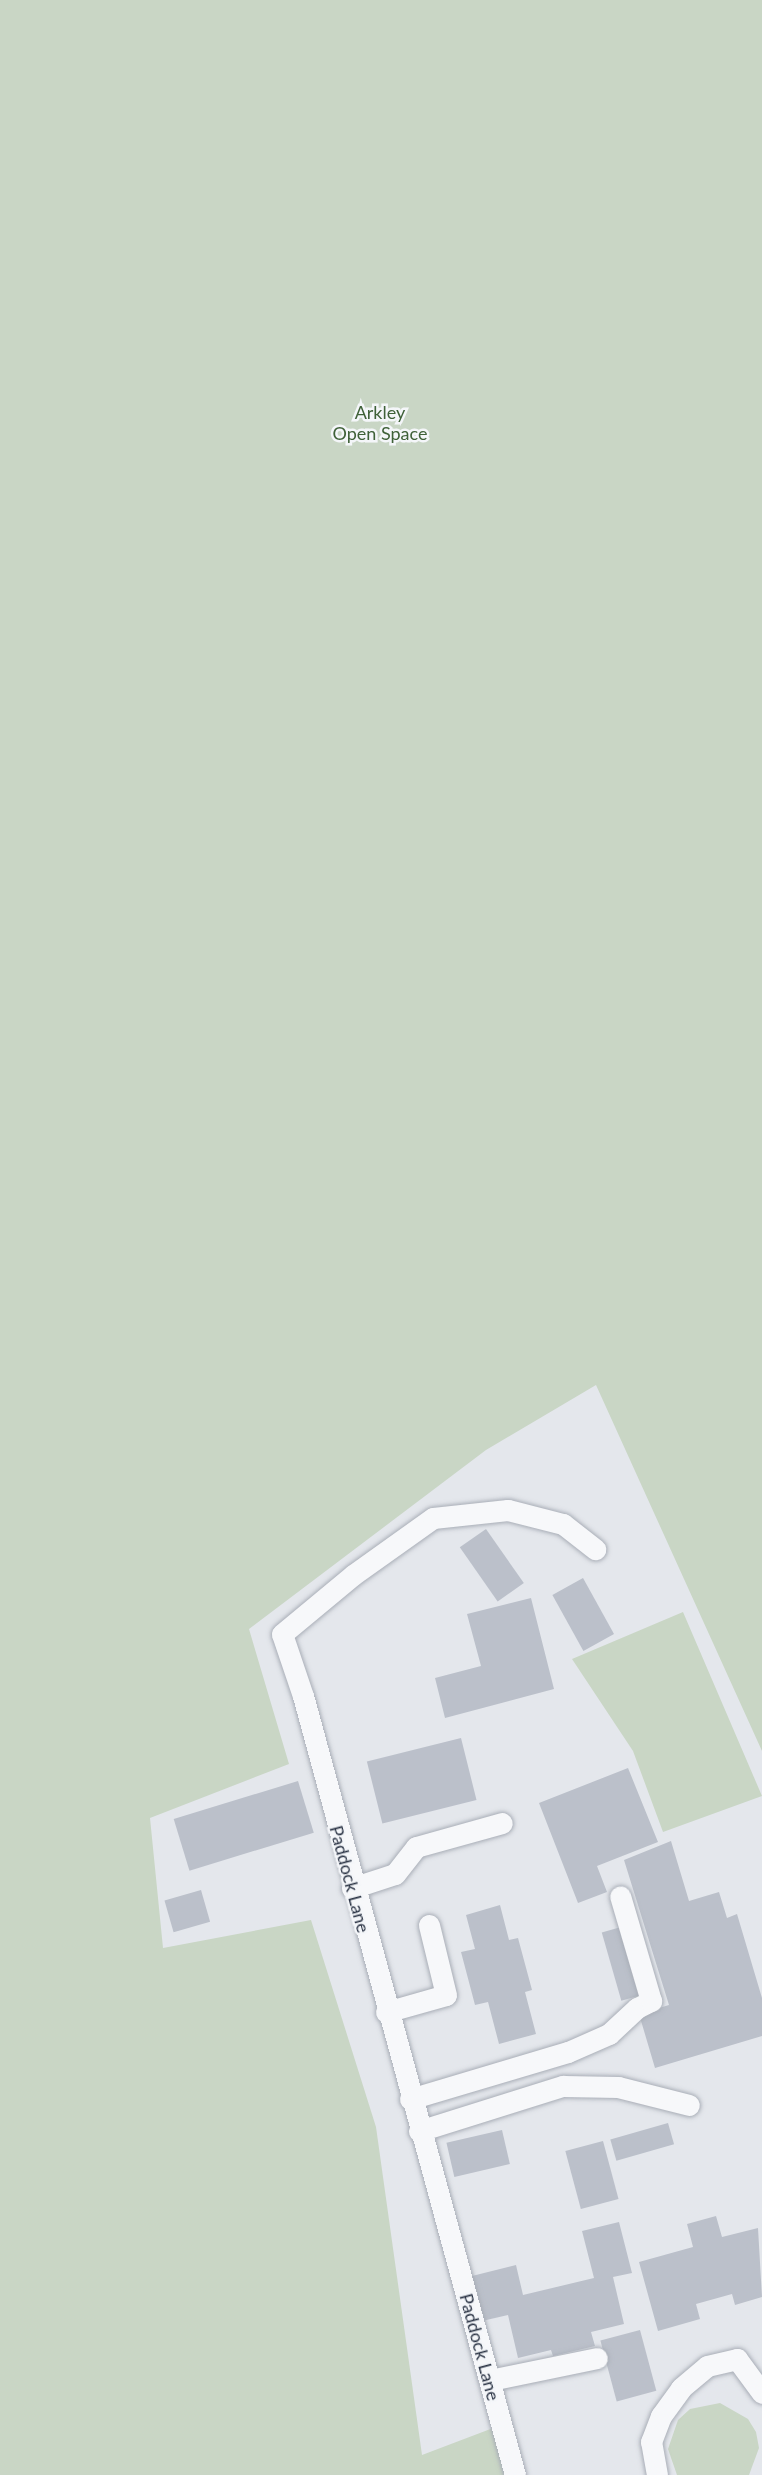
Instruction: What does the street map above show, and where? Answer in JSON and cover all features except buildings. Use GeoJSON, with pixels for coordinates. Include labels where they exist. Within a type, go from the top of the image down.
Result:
{"type":"FeatureCollection","features":[{"type":"Feature","properties":{"kind":"lane","name":"Paddock Lane"},"geometry":{"type":"LineString","coordinates":[[515,2475],[352,1888],[303,1696],[282,1634],[353,1575],[433,1518],[508,1510],[563,1524],[595,1550]]}},
{"type":"Feature","properties":{"kind":"lane"},"geometry":{"type":"LineString","coordinates":[[352,1888],[395,1874],[416,1847],[502,1823]]}},
{"type":"Feature","properties":{"kind":"lane"},"geometry":{"type":"LineString","coordinates":[[410,2099],[568,2052],[609,2034],[637,2008],[651,2001],[620,1896]]}},
{"type":"Feature","properties":{"kind":"lane"},"geometry":{"type":"LineString","coordinates":[[386,2012],[446,1995],[429,1925]]}},
{"type":"Feature","properties":{"kind":"lane"},"geometry":{"type":"LineString","coordinates":[[419,2131],[564,2086],[618,2087],[689,2105]]}},
{"type":"Feature","properties":{"kind":"lane"},"geometry":{"type":"LineString","coordinates":[[490,2380],[597,2358]]}},
{"type":"Feature","properties":{"kind":"lane"},"geometry":{"type":"LineString","coordinates":[[657,2475],[651,2442],[661,2416],[681,2388],[707,2366],[737,2359],[762,2393]]}},
{"type":"Feature","properties":{"kind":"green space","name":"Arkley Open Space"},"geometry":{"type":"Polygon","coordinates":[[[0,0],[762,0],[762,1751],[596,1385],[486,1450],[249,1629],[289,1764],[150,1818],[163,1948],[311,1920],[376,2127],[422,2455],[501,2425],[515,2475],[0,2475],[0,0]]]}},
{"type":"Feature","properties":{"kind":"green space"},"geometry":{"type":"Polygon","coordinates":[[[683,1612],[762,1796],[663,1832],[633,1751],[572,1659],[683,1612]]]}},
{"type":"Feature","properties":{"kind":"green space"},"geometry":{"type":"Polygon","coordinates":[[[720,2403],[748,2419],[756,2432],[759,2448],[749,2475],[677,2475],[668,2449],[678,2420],[690,2409],[720,2403]]]}}]}
